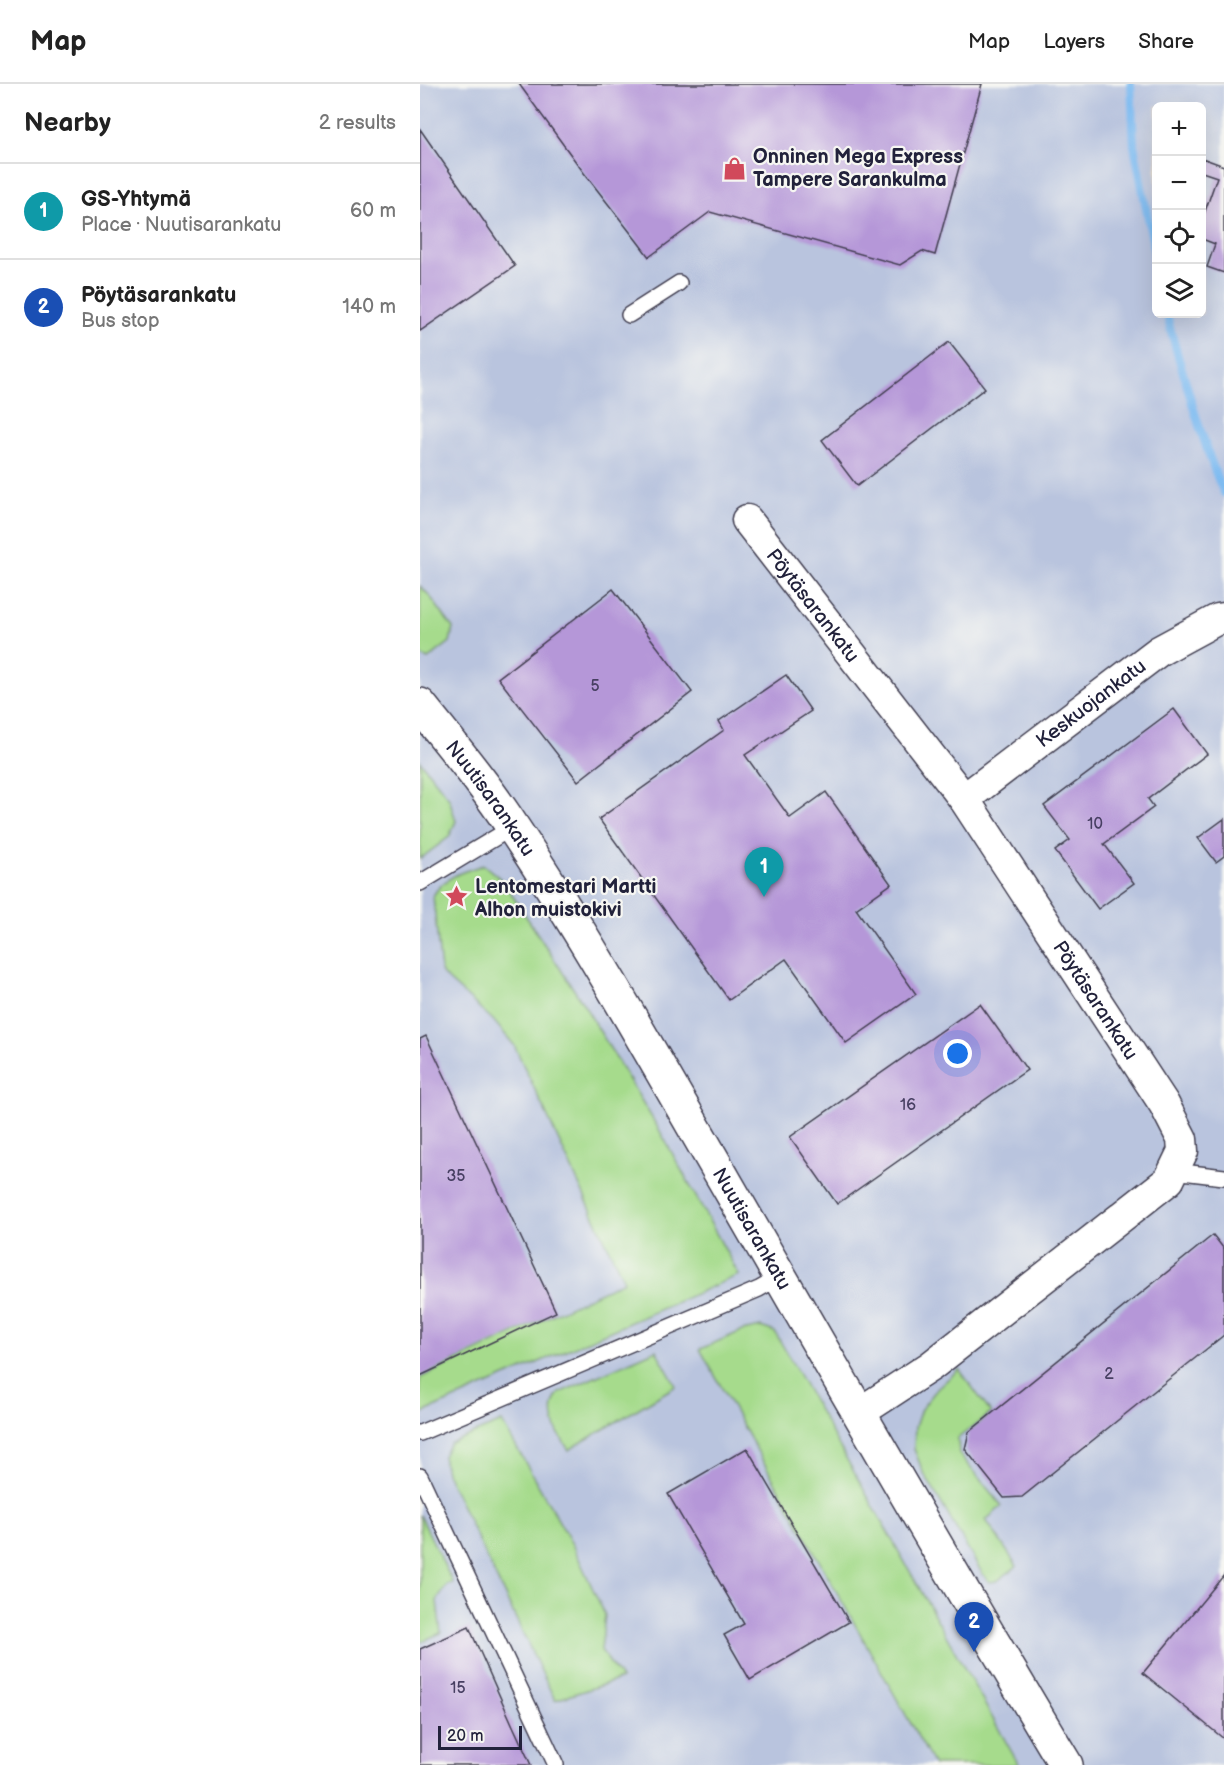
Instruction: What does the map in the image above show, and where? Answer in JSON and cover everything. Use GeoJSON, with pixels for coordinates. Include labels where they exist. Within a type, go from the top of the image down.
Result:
{"type":"FeatureCollection","features":[{"type":"Feature","properties":{"kind":"main road","name":"Nuutisarankatu"},"geometry":{"type":"LineString","coordinates":[[420,705],[513,826],[578,930],[954,1577],[1066,1765]]}},
{"type":"Feature","properties":{"kind":"street","name":"Pöytäsarankatu"},"geometry":{"type":"LineString","coordinates":[[747,520],[963,799],[1164,1104],[1182,1139],[1183,1151],[1169,1180],[932,1366],[859,1413]]}},
{"type":"Feature","properties":{"kind":"street","name":"Keskuojankatu"},"geometry":{"type":"LineString","coordinates":[[963,799],[1159,651],[1218,619],[1224,618]]}},
{"type":"Feature","properties":{"kind":"lane"},"geometry":{"type":"LineString","coordinates":[[629,315],[679,283]]}},
{"type":"Feature","properties":{"kind":"lane"},"geometry":{"type":"LineString","coordinates":[[420,883],[513,826]]}},
{"type":"Feature","properties":{"kind":"lane"},"geometry":{"type":"LineString","coordinates":[[1174,1171],[1224,1177]]}},
{"type":"Feature","properties":{"kind":"lane"},"geometry":{"type":"LineString","coordinates":[[420,1433],[759,1289],[780,1277]]}},
{"type":"Feature","properties":{"kind":"lane"},"geometry":{"type":"LineString","coordinates":[[420,1476],[556,1765]]}},
{"type":"Feature","properties":{"kind":"shaded area"},"geometry":{"type":"Polygon","coordinates":[[[420,84],[1224,84],[1224,1765],[420,1765],[420,84]]]}},
{"type":"Feature","properties":{"kind":"green space"},"geometry":{"type":"Polygon","coordinates":[[[420,586],[453,628],[450,642],[428,659],[420,655],[420,586]]]}},
{"type":"Feature","properties":{"kind":"green space"},"geometry":{"type":"Polygon","coordinates":[[[420,761],[449,798],[456,821],[449,837],[420,859],[420,761]]]}},
{"type":"Feature","properties":{"kind":"green space"},"geometry":{"type":"Polygon","coordinates":[[[484,865],[503,881],[584,1005],[660,1131],[739,1275],[420,1414],[420,1378],[624,1281],[514,1045],[493,1020],[441,971],[433,896],[448,879],[484,865]]]}},
{"type":"Feature","properties":{"kind":"green space"},"geometry":{"type":"Polygon","coordinates":[[[761,1327],[775,1332],[1019,1765],[934,1765],[700,1349],[742,1331],[761,1327]]]}},
{"type":"Feature","properties":{"kind":"green space"},"geometry":{"type":"Polygon","coordinates":[[[656,1350],[676,1386],[569,1450],[560,1437],[552,1415],[559,1393],[656,1350]]]}},
{"type":"Feature","properties":{"kind":"green space"},"geometry":{"type":"Polygon","coordinates":[[[959,1369],[991,1413],[958,1438],[959,1454],[1002,1506],[986,1520],[1017,1566],[997,1581],[989,1582],[982,1573],[923,1472],[914,1449],[915,1427],[921,1409],[937,1389],[959,1369]]]}},
{"type":"Feature","properties":{"kind":"green space"},"geometry":{"type":"Polygon","coordinates":[[[502,1422],[572,1544],[605,1615],[601,1650],[621,1679],[555,1700],[446,1473],[443,1456],[450,1443],[502,1422]]]}},
{"type":"Feature","properties":{"kind":"green space"},"geometry":{"type":"Polygon","coordinates":[[[420,1515],[453,1583],[446,1586],[437,1601],[441,1633],[420,1642],[420,1515]]]}},
{"type":"Feature","properties":{"kind":"building"},"geometry":{"type":"Polygon","coordinates":[[[519,84],[982,84],[935,255],[922,251],[900,265],[710,212],[649,257],[519,84]]]}},
{"type":"Feature","properties":{"kind":"building"},"geometry":{"type":"Polygon","coordinates":[[[420,129],[515,266],[420,331],[420,129]]]}},
{"type":"Feature","properties":{"kind":"building"},"geometry":{"type":"Polygon","coordinates":[[[1206,159],[1224,166],[1224,273],[1207,267],[1215,244],[1206,241],[1206,209],[1217,177],[1206,173],[1206,159]]]}},
{"type":"Feature","properties":{"kind":"building"},"geometry":{"type":"Polygon","coordinates":[[[949,342],[985,388],[857,486],[822,440],[949,342]]]}},
{"type":"Feature","properties":{"kind":"building"},"geometry":{"type":"Polygon","coordinates":[[[613,589],[692,692],[578,781],[498,678],[613,589]]]}},
{"type":"Feature","properties":{"kind":"building"},"geometry":{"type":"Polygon","coordinates":[[[786,675],[811,711],[745,755],[790,818],[826,792],[891,884],[856,909],[916,994],[846,1043],[786,959],[729,1000],[599,819],[724,730],[719,721],[786,675]]]}},
{"type":"Feature","properties":{"kind":"building"},"geometry":{"type":"Polygon","coordinates":[[[1174,709],[1207,754],[1148,799],[1154,807],[1104,844],[1134,883],[1098,909],[1055,851],[1070,840],[1044,806],[1174,709]]]}},
{"type":"Feature","properties":{"kind":"building"},"geometry":{"type":"Polygon","coordinates":[[[1224,819],[1224,856],[1216,862],[1198,838],[1224,819]]]}},
{"type":"Feature","properties":{"kind":"building"},"geometry":{"type":"Polygon","coordinates":[[[980,1004],[1027,1070],[837,1204],[790,1137],[980,1004]]]}},
{"type":"Feature","properties":{"kind":"building"},"geometry":{"type":"Polygon","coordinates":[[[426,1036],[556,1312],[420,1376],[420,1039],[426,1036]]]}},
{"type":"Feature","properties":{"kind":"building"},"geometry":{"type":"Polygon","coordinates":[[[1213,1235],[1224,1249],[1224,1335],[1022,1497],[1004,1498],[965,1449],[969,1432],[1213,1235]]]}},
{"type":"Feature","properties":{"kind":"building"},"geometry":{"type":"Polygon","coordinates":[[[747,1448],[849,1622],[750,1680],[724,1635],[744,1624],[668,1494],[747,1448]]]}},
{"type":"Feature","properties":{"kind":"building"},"geometry":{"type":"Polygon","coordinates":[[[1224,1575],[1224,1739],[1143,1673],[1224,1575]]]}},
{"type":"Feature","properties":{"kind":"building"},"geometry":{"type":"Polygon","coordinates":[[[469,1627],[531,1765],[420,1765],[420,1649],[469,1627]]]}},
{"type":"Feature","properties":{"kind":"waterway"},"geometry":{"type":"LineString","coordinates":[[1131,84],[1134,145],[1152,239]]}},
{"type":"Feature","properties":{"kind":"waterway"},"geometry":{"type":"LineString","coordinates":[[1168,318],[1202,435],[1224,493]]}},
{"type":"Feature","properties":{"kind":"place","name":"Onninen Mega Express Tampere Sarankulma"},"geometry":{"type":"Point","coordinates":[735,168]}},
{"type":"Feature","properties":{"kind":"place","name":"Lentomestari Martti Alhon muistokivi"},"geometry":{"type":"Point","coordinates":[457,897]}},
{"type":"Feature","properties":{"kind":"place","name":"GS-Yhtymä"},"geometry":{"type":"Point","coordinates":[764,897]}},
{"type":"Feature","properties":{"kind":"place","name":"Pöytäsarankatu"},"geometry":{"type":"Point","coordinates":[974,1652]}}]}
